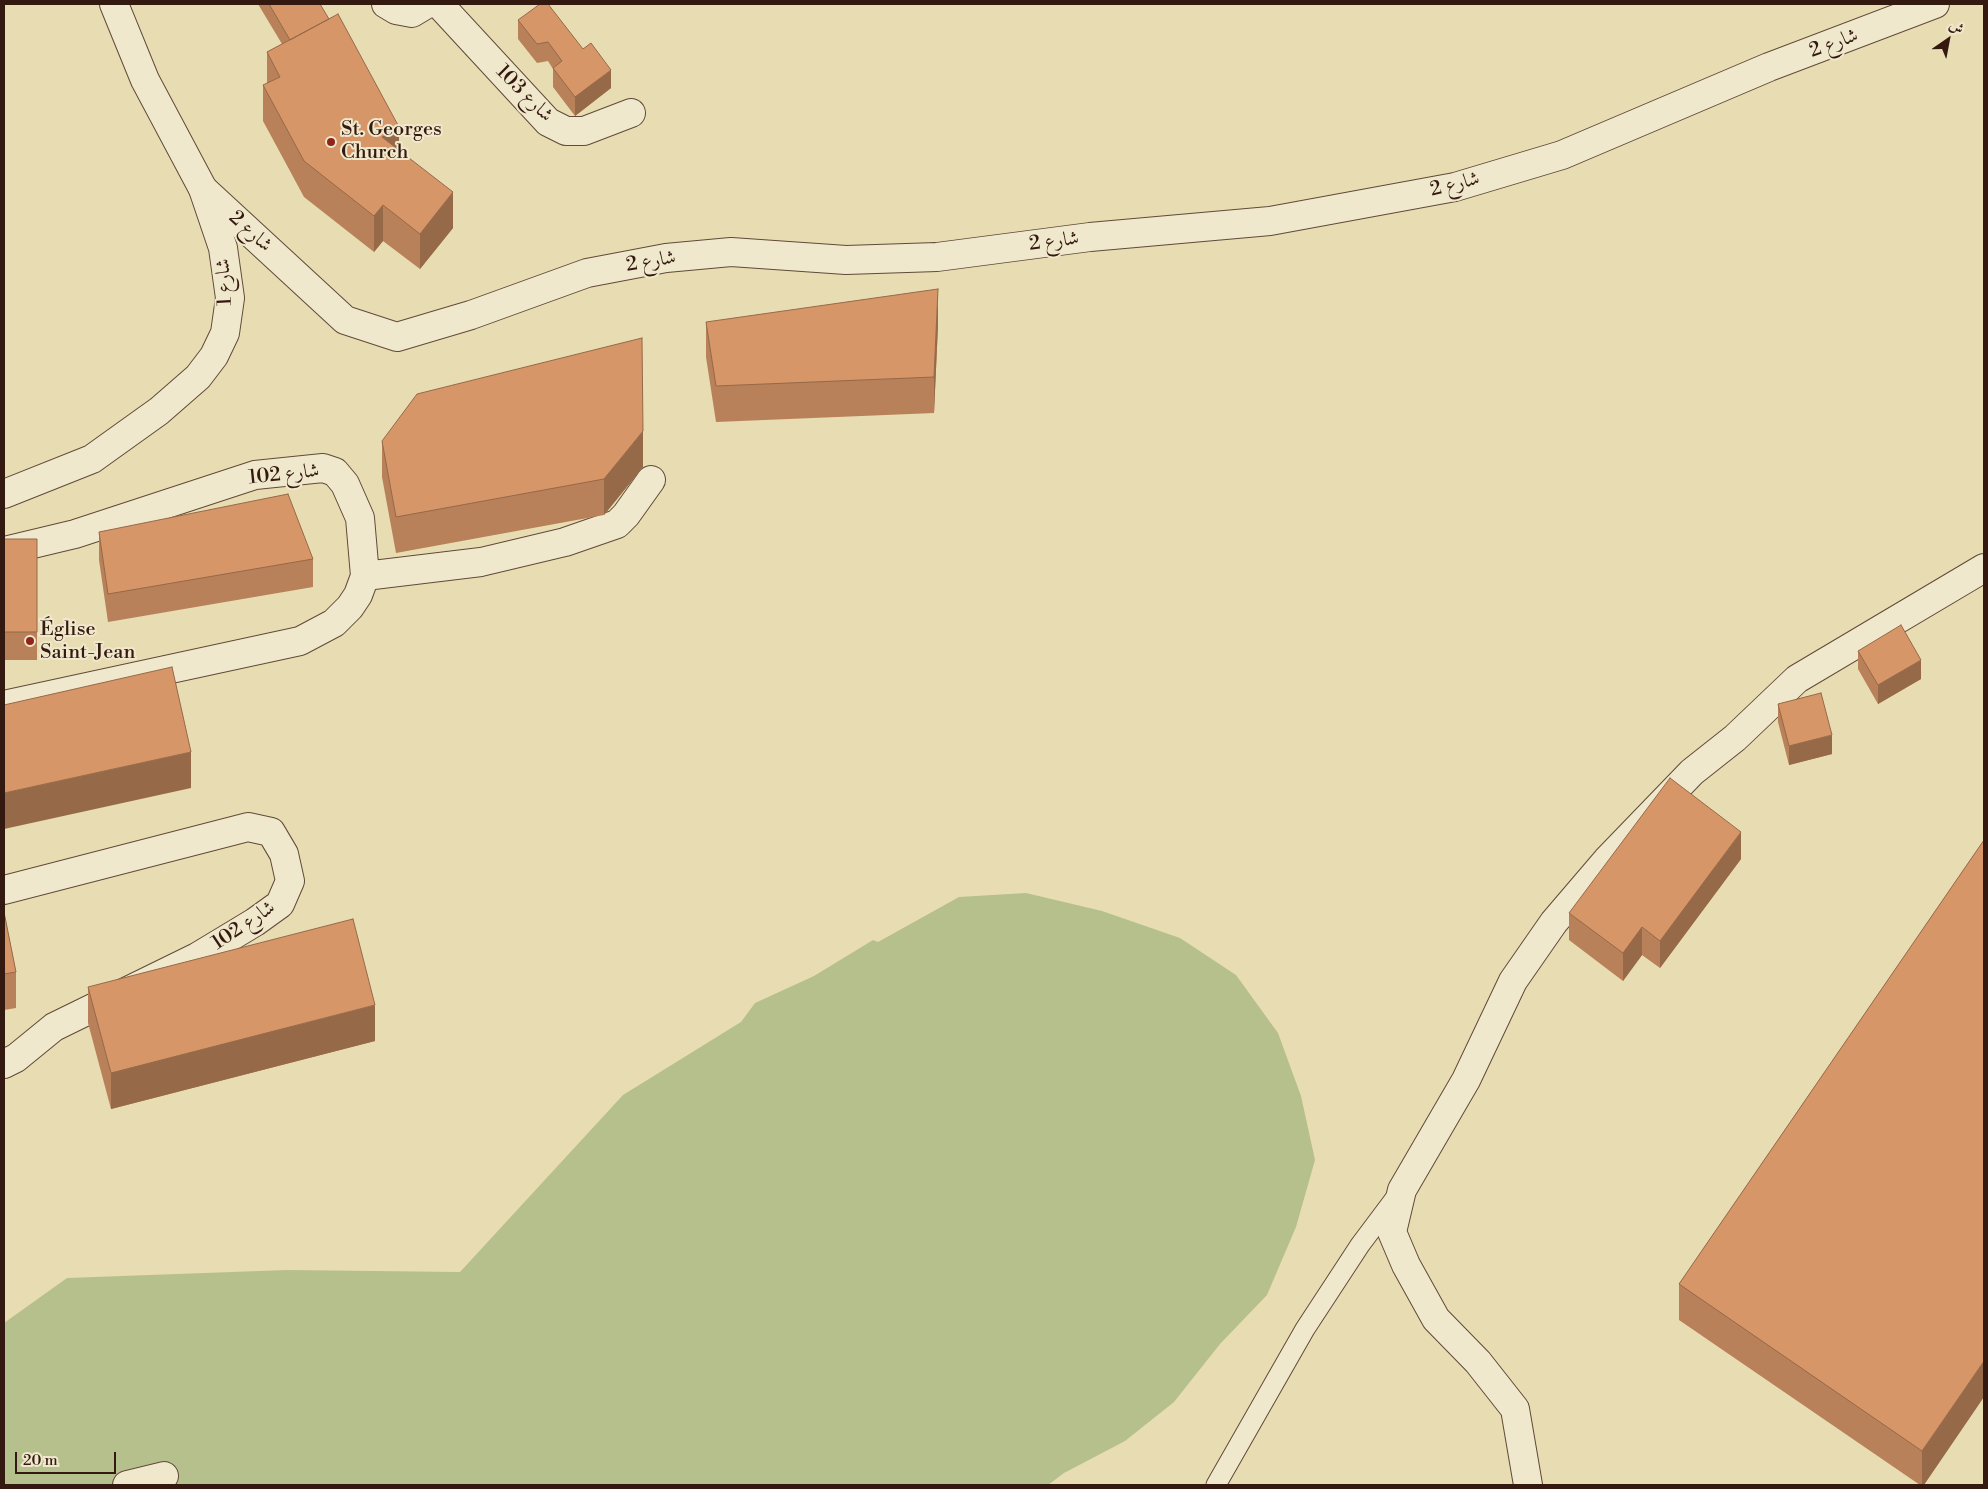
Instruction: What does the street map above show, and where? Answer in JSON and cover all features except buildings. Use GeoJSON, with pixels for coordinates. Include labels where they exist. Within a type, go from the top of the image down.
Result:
{"type":"FeatureCollection","features":[{"type":"Feature","properties":{"kind":"street","name":"شارع 1"},"geometry":{"type":"LineString","coordinates":[[4,494],[92,459],[158,411],[198,377],[214,356],[225,333],[230,298],[223,248],[203,190],[145,80],[114,4]]}},
{"type":"Feature","properties":{"kind":"street"},"geometry":{"type":"LineString","coordinates":[[386,4],[396,10],[412,13],[427,4]]}},
{"type":"Feature","properties":{"kind":"street","name":"شارع 103"},"geometry":{"type":"LineString","coordinates":[[439,4],[548,122],[566,131],[584,131],[631,113]]}},
{"type":"Feature","properties":{"kind":"street","name":"شارع 2"},"geometry":{"type":"LineString","coordinates":[[203,190],[345,320],[397,337],[471,316],[587,273],[666,258],[731,252],[846,260],[937,257],[1090,238],[1270,221],[1455,187],[1562,155],[1769,68],[1935,4]]}},
{"type":"Feature","properties":{"kind":"street","name":"شارع 102"},"geometry":{"type":"LineString","coordinates":[[4,551],[75,534],[255,475],[323,468],[335,472],[345,484],[360,518],[365,576],[358,595],[334,622],[300,641],[4,705]]}},
{"type":"Feature","properties":{"kind":"street"},"geometry":{"type":"LineString","coordinates":[[365,576],[481,562],[565,542],[616,524],[626,515],[651,480]]}},
{"type":"Feature","properties":{"kind":"street"},"geometry":{"type":"LineString","coordinates":[[1528,1485],[1515,1409],[1478,1362],[1436,1319],[1406,1265],[1392,1232],[1402,1190],[1466,1080],[1513,981],[1554,922],[1607,860],[1692,772],[1735,738],[1797,679],[1984,568]]}},
{"type":"Feature","properties":{"kind":"street","name":"شارع 102"},"geometry":{"type":"LineString","coordinates":[[4,890],[248,827],[271,832],[284,854],[290,881],[280,904],[198,957],[54,1027],[16,1058],[4,1064]]}},
{"type":"Feature","properties":{"kind":"street"},"geometry":{"type":"LineString","coordinates":[[127,1485],[164,1476]]}},
{"type":"Feature","properties":{"kind":"lane"},"geometry":{"type":"LineString","coordinates":[[1216,1485],[1305,1329],[1360,1245],[1402,1190]]}},
{"type":"Feature","properties":{"kind":"green space"},"geometry":{"type":"Polygon","coordinates":[[[1026,893],[1102,911],[1180,938],[1236,975],[1278,1033],[1301,1096],[1315,1160],[1296,1227],[1267,1295],[1220,1344],[1174,1402],[1125,1441],[1064,1473],[1048,1485],[4,1485],[4,1323],[67,1278],[287,1270],[460,1272],[623,1095],[741,1022],[755,1003],[814,976],[873,940],[878,942],[959,897],[1026,893]]]}},
{"type":"Feature","properties":{"kind":"place","name":"St. Georges Church"},"geometry":{"type":"Point","coordinates":[331,142]}},
{"type":"Feature","properties":{"kind":"place","name":"Église Saint-Jean"},"geometry":{"type":"Point","coordinates":[30,641]}}]}
